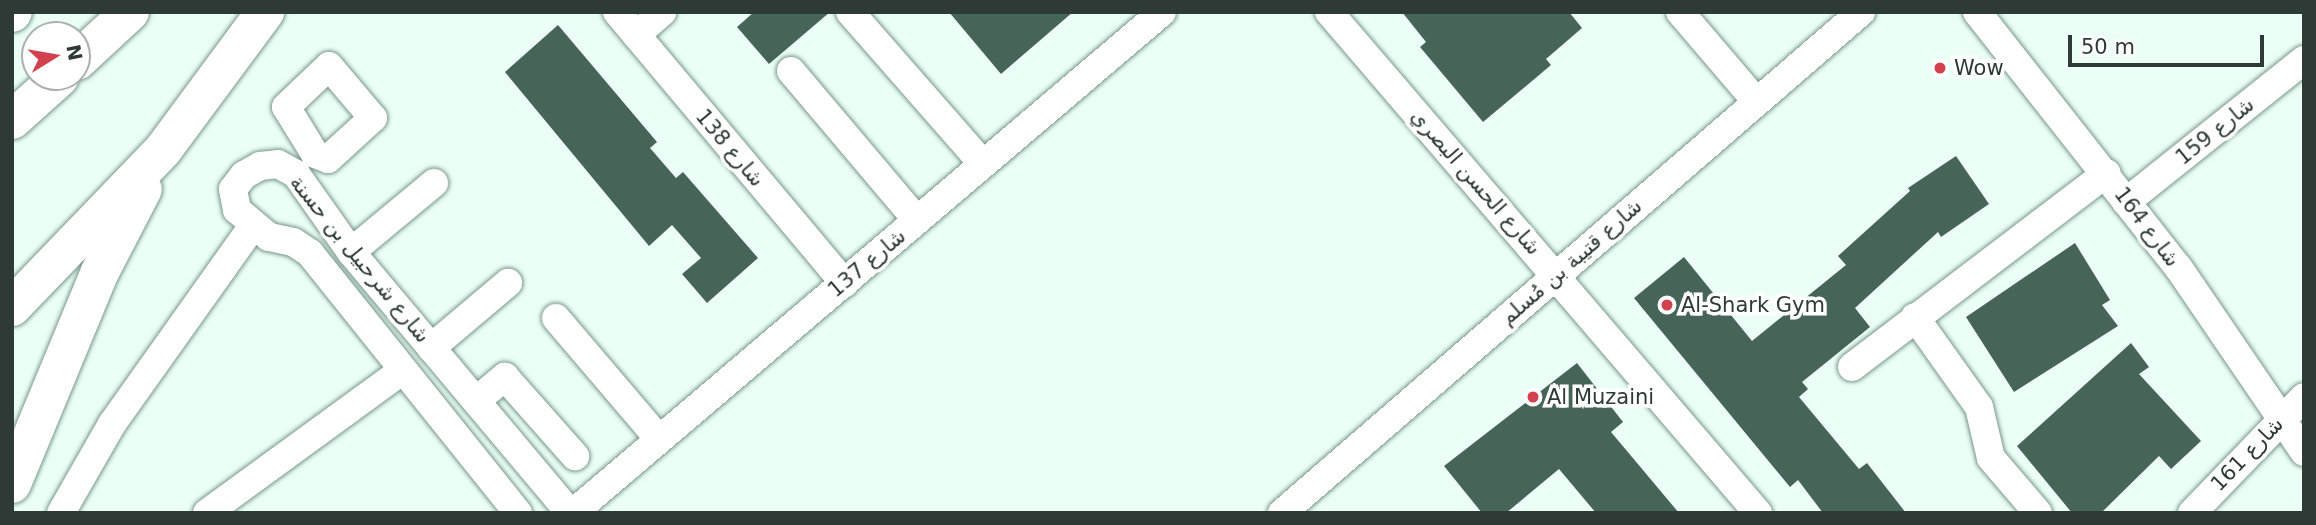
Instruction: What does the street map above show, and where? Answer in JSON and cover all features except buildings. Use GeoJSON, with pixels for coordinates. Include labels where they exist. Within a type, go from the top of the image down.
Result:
{"type":"FeatureCollection","features":[{"type":"Feature","properties":{"kind":"highway"},"geometry":{"type":"LineString","coordinates":[[91,48],[130,12]]}},
{"type":"Feature","properties":{"kind":"highway"},"geometry":{"type":"LineString","coordinates":[[12,307],[163,150],[265,12]]}},
{"type":"Feature","properties":{"kind":"highway"},"geometry":{"type":"LineString","coordinates":[[12,120],[44,91]]}},
{"type":"Feature","properties":{"kind":"highway"},"geometry":{"type":"LineString","coordinates":[[12,484],[100,272],[163,150]]}},
{"type":"Feature","properties":{"kind":"street","name":"شارع 138"},"geometry":{"type":"LineString","coordinates":[[617,12],[844,283]]}},
{"type":"Feature","properties":{"kind":"street"},"geometry":{"type":"LineString","coordinates":[[636,35],[662,12]]}},
{"type":"Feature","properties":{"kind":"street"},"geometry":{"type":"LineString","coordinates":[[850,12],[983,164]]}},
{"type":"Feature","properties":{"kind":"street","name":"شارع 137"},"geometry":{"type":"LineString","coordinates":[[571,513],[1162,12]]}},
{"type":"Feature","properties":{"kind":"street","name":"شارع الحسن البصري"},"geometry":{"type":"LineString","coordinates":[[1329,12],[1758,513]]}},
{"type":"Feature","properties":{"kind":"street"},"geometry":{"type":"LineString","coordinates":[[1680,12],[1757,102]]}},
{"type":"Feature","properties":{"kind":"street","name":"شارع قتيبة بن مُسلم"},"geometry":{"type":"LineString","coordinates":[[1298,508],[1556,275],[1861,12]]}},
{"type":"Feature","properties":{"kind":"street","name":"شارع 164"},"geometry":{"type":"LineString","coordinates":[[1977,12],[2107,173],[2126,202],[2178,267],[2304,452]]}},
{"type":"Feature","properties":{"kind":"street","name":"شارع 159"},"geometry":{"type":"LineString","coordinates":[[2126,202],[2304,60]]}},
{"type":"Feature","properties":{"kind":"street"},"geometry":{"type":"LineString","coordinates":[[791,71],[917,220]]}},
{"type":"Feature","properties":{"kind":"street"},"geometry":{"type":"LineString","coordinates":[[296,174],[315,154]]}},
{"type":"Feature","properties":{"kind":"street","name":"شارع شرحبيل بن حسنة"},"geometry":{"type":"LineString","coordinates":[[518,513],[310,253],[293,242],[269,237],[252,227],[237,210],[233,189],[244,175],[260,166],[278,164],[296,174],[351,253],[571,513]]}},
{"type":"Feature","properties":{"kind":"street"},"geometry":{"type":"LineString","coordinates":[[1852,367],[2107,173]]}},
{"type":"Feature","properties":{"kind":"street"},"geometry":{"type":"LineString","coordinates":[[351,253],[434,183]]}},
{"type":"Feature","properties":{"kind":"street"},"geometry":{"type":"LineString","coordinates":[[61,513],[112,424],[252,227]]}},
{"type":"Feature","properties":{"kind":"street"},"geometry":{"type":"LineString","coordinates":[[431,348],[509,283]]}},
{"type":"Feature","properties":{"kind":"street"},"geometry":{"type":"LineString","coordinates":[[1915,317],[1979,407],[1991,458],[2038,513]]}},
{"type":"Feature","properties":{"kind":"street"},"geometry":{"type":"LineString","coordinates":[[556,318],[659,439]]}},
{"type":"Feature","properties":{"kind":"street"},"geometry":{"type":"LineString","coordinates":[[207,513],[402,371]]}},
{"type":"Feature","properties":{"kind":"street"},"geometry":{"type":"LineString","coordinates":[[476,401],[505,377],[575,456]]}},
{"type":"Feature","properties":{"kind":"street","name":"شارع 161"},"geometry":{"type":"LineString","coordinates":[[2192,513],[2304,397]]}},
{"type":"Feature","properties":{"kind":"place","name":"Wow"},"geometry":{"type":"Point","coordinates":[1940,68]}},
{"type":"Feature","properties":{"kind":"place","name":"Al-Shark Gym"},"geometry":{"type":"Point","coordinates":[1667,305]}},
{"type":"Feature","properties":{"kind":"place","name":"Al Muzaini"},"geometry":{"type":"Point","coordinates":[1533,397]}}]}
